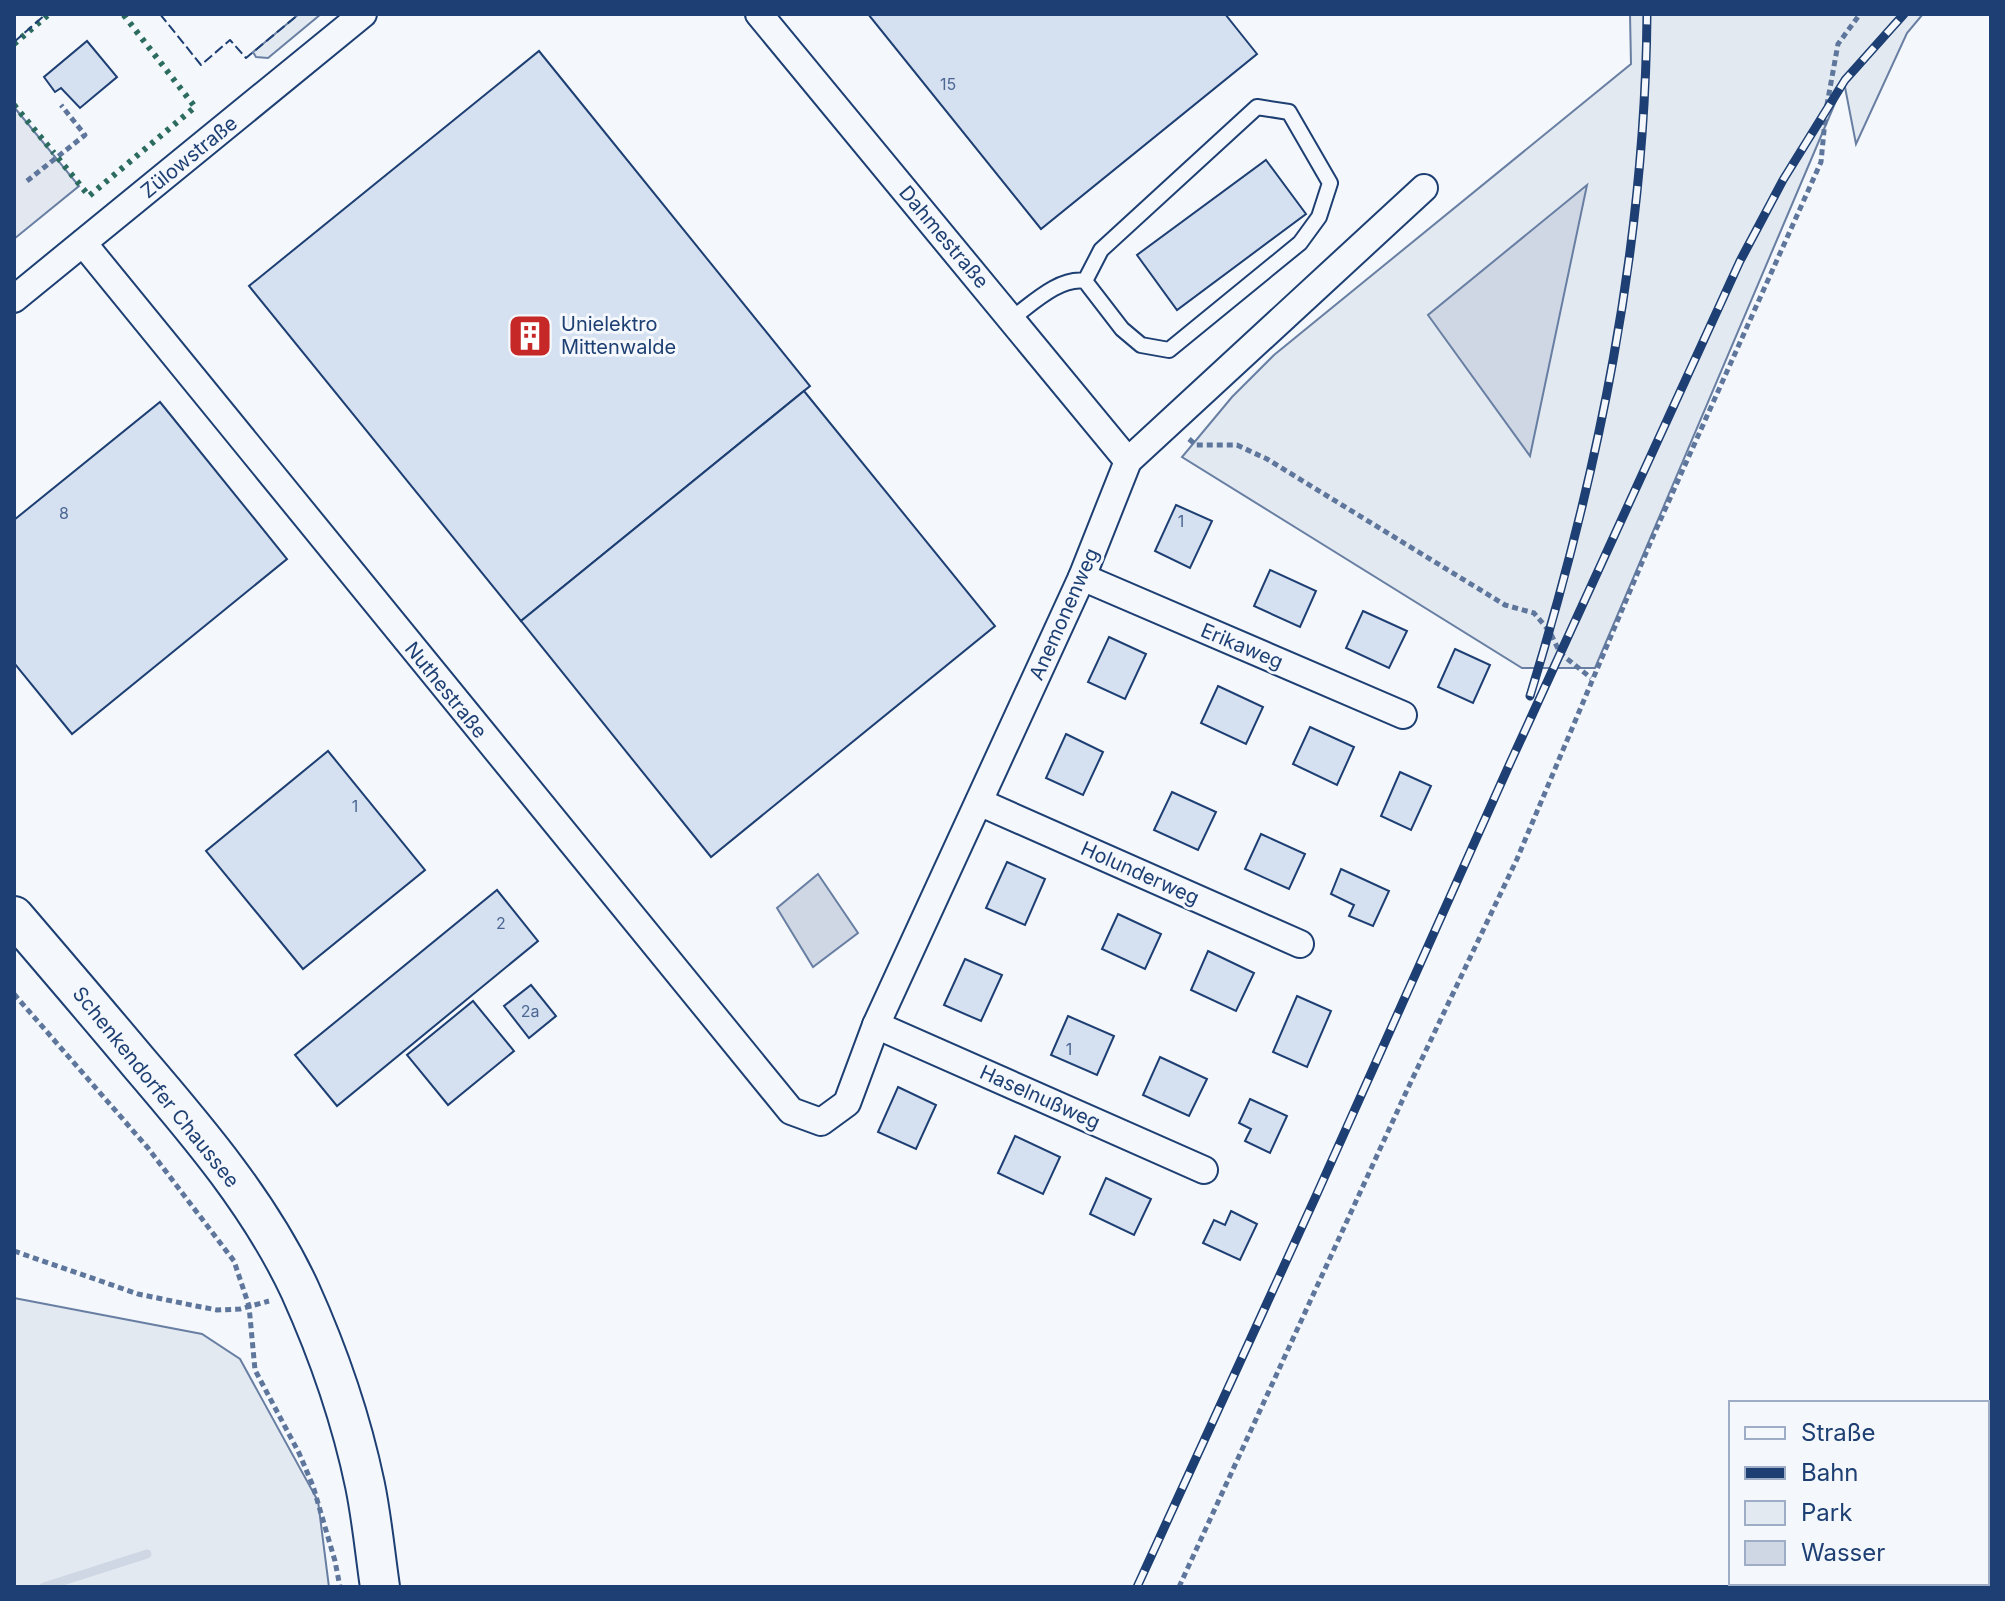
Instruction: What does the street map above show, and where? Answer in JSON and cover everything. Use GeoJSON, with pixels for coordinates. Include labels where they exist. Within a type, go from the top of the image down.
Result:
{"type":"FeatureCollection","features":[{"type":"Feature","properties":{"kind":"main road","name":"Schenkendorfer Chaussee"},"geometry":{"type":"LineString","coordinates":[[14,916],[177,1107],[267,1230],[287,1266],[334,1376],[352,1430],[365,1487],[380,1587]]}},
{"type":"Feature","properties":{"kind":"street","name":"Zülowstraße"},"geometry":{"type":"LineString","coordinates":[[14,299],[363,14]]}},
{"type":"Feature","properties":{"kind":"street","name":"Dahmestraße"},"geometry":{"type":"LineString","coordinates":[[759,14],[1128,461]]}},
{"type":"Feature","properties":{"kind":"street","name":"Anemonenweg"},"geometry":{"type":"LineString","coordinates":[[821,1122],[847,1103],[876,1025],[1082,577],[1128,461],[1424,188]]}},
{"type":"Feature","properties":{"kind":"street","name":"Nuthestraße"},"geometry":{"type":"LineString","coordinates":[[83,243],[791,1111],[821,1122]]}},
{"type":"Feature","properties":{"kind":"street","name":"Erikaweg"},"geometry":{"type":"LineString","coordinates":[[1082,577],[1403,715]]}},
{"type":"Feature","properties":{"kind":"street","name":"Holunderweg"},"geometry":{"type":"LineString","coordinates":[[979,802],[1300,944]]}},
{"type":"Feature","properties":{"kind":"street","name":"Haselnußweg"},"geometry":{"type":"LineString","coordinates":[[876,1025],[1204,1170]]}},
{"type":"Feature","properties":{"kind":"lane"},"geometry":{"type":"LineString","coordinates":[[1011,319],[1063,283],[1073,279],[1085,281],[1122,329],[1141,345],[1169,350],[1300,243],[1319,217],[1330,183],[1289,112],[1257,107],[1101,250],[1085,281]]}},
{"type":"Feature","properties":{"kind":"path"},"geometry":{"type":"LineString","coordinates":[[1179,1587],[1408,1088],[1517,859],[1591,678],[1821,162],[1826,110],[1838,44],[1860,14]]}},
{"type":"Feature","properties":{"kind":"path"},"geometry":{"type":"LineString","coordinates":[[27,181],[85,135],[61,105]]}},
{"type":"Feature","properties":{"kind":"path"},"geometry":{"type":"LineString","coordinates":[[1170,424],[1196,445],[1237,445],[1267,459],[1505,605],[1534,613],[1550,632],[1560,653],[1591,678]]}},
{"type":"Feature","properties":{"kind":"path"},"geometry":{"type":"LineString","coordinates":[[14,994],[148,1148],[234,1261],[249,1306],[255,1370],[313,1486],[340,1587]]}},
{"type":"Feature","properties":{"kind":"path"},"geometry":{"type":"LineString","coordinates":[[14,1251],[138,1294],[217,1310],[240,1309]]}},
{"type":"Feature","properties":{"kind":"green space"},"geometry":{"type":"Polygon","coordinates":[[[299,14],[321,14],[268,58],[256,57],[253,52],[299,14]]]}},
{"type":"Feature","properties":{"kind":"green space"},"geometry":{"type":"Polygon","coordinates":[[[1630,14],[1923,14],[1907,33],[1856,144],[1844,82],[1595,668],[1522,668],[1182,457],[1232,397],[1274,355],[1631,64],[1630,14]]]}},
{"type":"Feature","properties":{"kind":"green space"},"geometry":{"type":"Polygon","coordinates":[[[14,1298],[202,1334],[240,1359],[318,1501],[329,1587],[14,1587],[14,1298]]]}},
{"type":"Feature","properties":{"kind":"shaded area"},"geometry":{"type":"Polygon","coordinates":[[[14,107],[79,186],[14,239],[14,107]]]}},
{"type":"Feature","properties":{"kind":"water"},"geometry":{"type":"Polygon","coordinates":[[[1587,185],[1530,456],[1428,315],[1587,185]]]}},
{"type":"Feature","properties":{"kind":"water"},"geometry":{"type":"Polygon","coordinates":[[[818,874],[858,933],[813,967],[777,908],[818,874]]]}},
{"type":"Feature","properties":{"kind":"building"},"geometry":{"type":"Polygon","coordinates":[[[868,14],[1225,14],[1257,54],[1041,229],[868,14]]]}},
{"type":"Feature","properties":{"kind":"building"},"geometry":{"type":"Polygon","coordinates":[[[87,41],[117,77],[80,108],[61,88],[55,92],[44,77],[87,41]]]}},
{"type":"Feature","properties":{"kind":"building","name":"Unielektro Mittenwalde"},"geometry":{"type":"Polygon","coordinates":[[[539,51],[810,386],[521,621],[249,286],[539,51]]]}},
{"type":"Feature","properties":{"kind":"building"},"geometry":{"type":"Polygon","coordinates":[[[1266,160],[1306,214],[1177,310],[1137,255],[1266,160]]]}},
{"type":"Feature","properties":{"kind":"building"},"geometry":{"type":"Polygon","coordinates":[[[804,391],[995,626],[711,857],[521,621],[804,391]]]}},
{"type":"Feature","properties":{"kind":"building"},"geometry":{"type":"Polygon","coordinates":[[[160,402],[287,559],[72,734],[14,663],[14,520],[160,402]]]}},
{"type":"Feature","properties":{"kind":"building"},"geometry":{"type":"Polygon","coordinates":[[[1176,505],[1212,521],[1190,568],[1155,551],[1176,505]]]}},
{"type":"Feature","properties":{"kind":"building"},"geometry":{"type":"Polygon","coordinates":[[[1270,570],[1316,591],[1300,627],[1254,606],[1270,570]]]}},
{"type":"Feature","properties":{"kind":"building"},"geometry":{"type":"Polygon","coordinates":[[[1363,611],[1407,631],[1389,668],[1346,648],[1363,611]]]}},
{"type":"Feature","properties":{"kind":"building"},"geometry":{"type":"Polygon","coordinates":[[[1109,637],[1146,654],[1125,699],[1088,682],[1109,637]]]}},
{"type":"Feature","properties":{"kind":"building"},"geometry":{"type":"Polygon","coordinates":[[[1455,649],[1490,665],[1473,703],[1438,687],[1455,649]]]}},
{"type":"Feature","properties":{"kind":"building"},"geometry":{"type":"Polygon","coordinates":[[[1218,686],[1263,707],[1246,744],[1201,723],[1218,686]]]}},
{"type":"Feature","properties":{"kind":"building"},"geometry":{"type":"Polygon","coordinates":[[[1310,727],[1354,747],[1337,785],[1293,764],[1310,727]]]}},
{"type":"Feature","properties":{"kind":"building"},"geometry":{"type":"Polygon","coordinates":[[[1066,734],[1103,752],[1083,795],[1046,778],[1066,734]]]}},
{"type":"Feature","properties":{"kind":"building"},"geometry":{"type":"Polygon","coordinates":[[[328,751],[425,870],[303,969],[206,851],[328,751]]]}},
{"type":"Feature","properties":{"kind":"building"},"geometry":{"type":"Polygon","coordinates":[[[1400,772],[1431,786],[1411,830],[1381,816],[1400,772]]]}},
{"type":"Feature","properties":{"kind":"building"},"geometry":{"type":"Polygon","coordinates":[[[1172,792],[1216,812],[1198,850],[1154,830],[1172,792]]]}},
{"type":"Feature","properties":{"kind":"building"},"geometry":{"type":"Polygon","coordinates":[[[1261,834],[1305,854],[1289,889],[1245,869],[1261,834]]]}},
{"type":"Feature","properties":{"kind":"building"},"geometry":{"type":"Polygon","coordinates":[[[1007,862],[1045,879],[1025,925],[986,908],[1007,862]]]}},
{"type":"Feature","properties":{"kind":"building"},"geometry":{"type":"Polygon","coordinates":[[[1341,869],[1389,891],[1373,926],[1349,916],[1354,905],[1331,894],[1341,869]]]}},
{"type":"Feature","properties":{"kind":"building"},"geometry":{"type":"Polygon","coordinates":[[[497,890],[538,941],[337,1106],[295,1055],[497,890]]]}},
{"type":"Feature","properties":{"kind":"building"},"geometry":{"type":"Polygon","coordinates":[[[1118,914],[1161,934],[1145,969],[1102,949],[1118,914]]]}},
{"type":"Feature","properties":{"kind":"building"},"geometry":{"type":"Polygon","coordinates":[[[1208,951],[1254,973],[1236,1011],[1191,990],[1208,951]]]}},
{"type":"Feature","properties":{"kind":"building"},"geometry":{"type":"Polygon","coordinates":[[[965,959],[1002,975],[981,1021],[944,1005],[965,959]]]}},
{"type":"Feature","properties":{"kind":"building"},"geometry":{"type":"Polygon","coordinates":[[[531,985],[556,1016],[529,1038],[504,1006],[531,985]]]}},
{"type":"Feature","properties":{"kind":"building"},"geometry":{"type":"Polygon","coordinates":[[[1297,996],[1331,1011],[1307,1067],[1273,1052],[1297,996]]]}},
{"type":"Feature","properties":{"kind":"building"},"geometry":{"type":"Polygon","coordinates":[[[473,1001],[514,1051],[448,1105],[407,1055],[473,1001]]]}},
{"type":"Feature","properties":{"kind":"building"},"geometry":{"type":"Polygon","coordinates":[[[1068,1016],[1114,1036],[1097,1075],[1051,1055],[1068,1016]]]}},
{"type":"Feature","properties":{"kind":"building"},"geometry":{"type":"Polygon","coordinates":[[[1160,1057],[1207,1079],[1189,1116],[1143,1095],[1160,1057]]]}},
{"type":"Feature","properties":{"kind":"building"},"geometry":{"type":"Polygon","coordinates":[[[898,1087],[936,1105],[916,1149],[878,1132],[898,1087]]]}},
{"type":"Feature","properties":{"kind":"building"},"geometry":{"type":"Polygon","coordinates":[[[1250,1099],[1287,1116],[1270,1153],[1245,1141],[1251,1129],[1239,1123],[1250,1099]]]}},
{"type":"Feature","properties":{"kind":"building"},"geometry":{"type":"Polygon","coordinates":[[[1015,1136],[1060,1157],[1043,1194],[998,1173],[1015,1136]]]}},
{"type":"Feature","properties":{"kind":"building"},"geometry":{"type":"Polygon","coordinates":[[[1106,1178],[1151,1199],[1134,1235],[1090,1214],[1106,1178]]]}},
{"type":"Feature","properties":{"kind":"building"},"geometry":{"type":"Polygon","coordinates":[[[1231,1211],[1257,1224],[1240,1260],[1203,1243],[1214,1220],[1225,1225],[1231,1211]]]}},
{"type":"Feature","properties":{"kind":"waterway"},"geometry":{"type":"LineString","coordinates":[[44,1587],[147,1554]]}},
{"type":"Feature","properties":{"kind":"railway"},"geometry":{"type":"LineString","coordinates":[[1530,696],[1577,529],[1613,359],[1637,188],[1647,14]]}},
{"type":"Feature","properties":{"kind":"railway"},"geometry":{"type":"LineString","coordinates":[[1137,1587],[1740,261],[1783,180],[1845,80],[1904,14]]}},
{"type":"Feature","properties":{"kind":"hedge"},"geometry":{"type":"LineString","coordinates":[[14,44],[49,14]]}},
{"type":"Feature","properties":{"kind":"hedge"},"geometry":{"type":"LineString","coordinates":[[58,158],[89,196],[195,107],[123,14]]}},
{"type":"Feature","properties":{"kind":"hedge"},"geometry":{"type":"LineString","coordinates":[[14,105],[54,153]]}},
{"type":"Feature","properties":{"kind":"fence"},"geometry":{"type":"LineString","coordinates":[[14,42],[46,14]]}},
{"type":"Feature","properties":{"kind":"fence"},"geometry":{"type":"LineString","coordinates":[[160,14],[201,65],[230,40],[246,58],[299,14]]}},
{"type":"Feature","properties":{"kind":"place","name":"Unielektro Mittenwalde"},"geometry":{"type":"Point","coordinates":[530,336]}}]}
